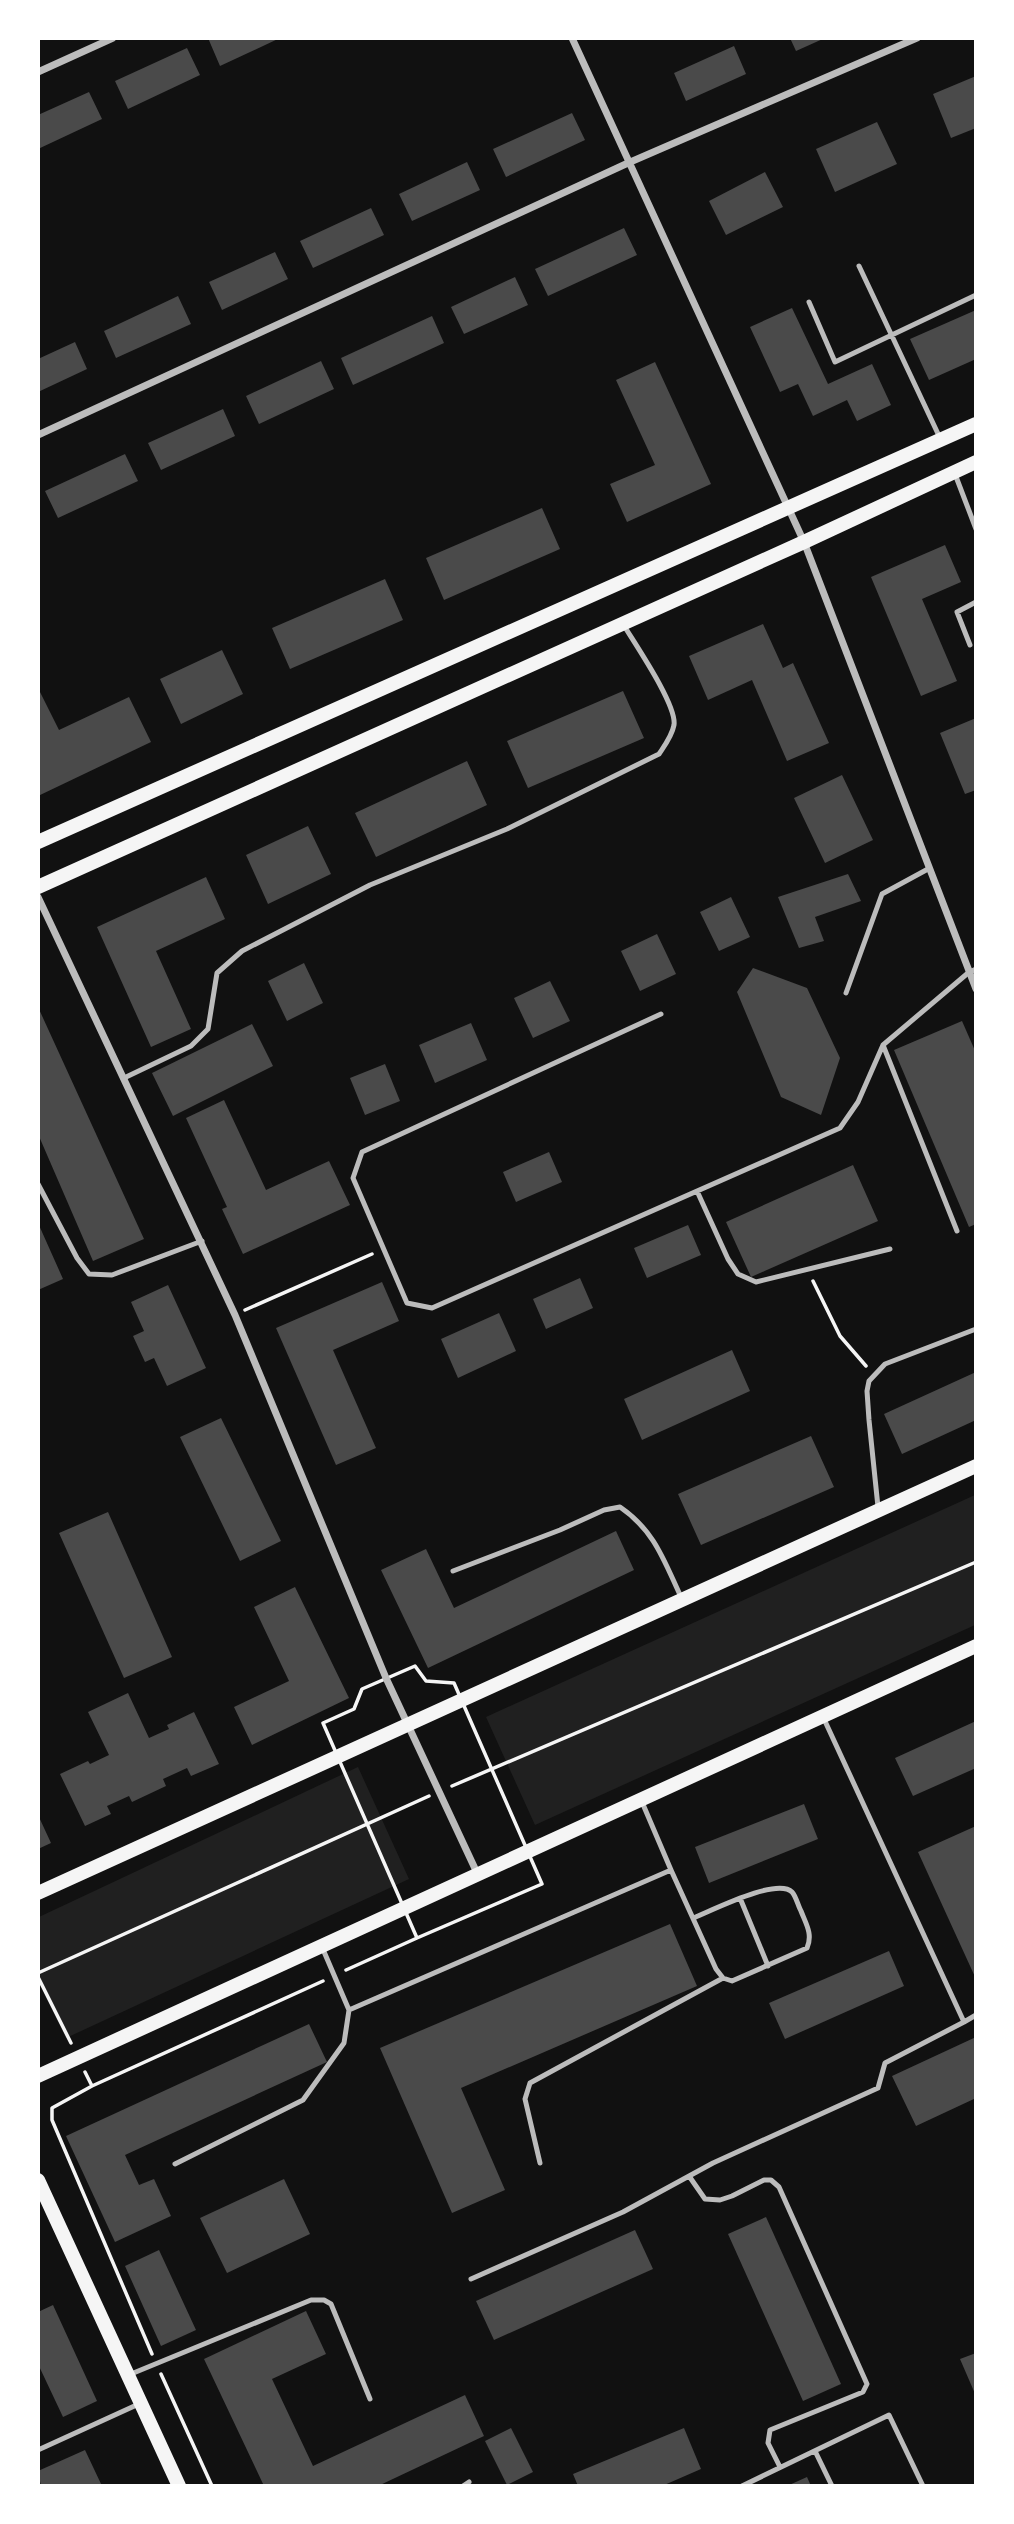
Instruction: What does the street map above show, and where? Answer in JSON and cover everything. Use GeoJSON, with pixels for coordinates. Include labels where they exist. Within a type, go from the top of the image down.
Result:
{"type":"FeatureCollection","features":[{"type":"Feature","properties":{"kind":"main road"},"geometry":{"type":"LineString","coordinates":[[38,842],[975,424]]}},
{"type":"Feature","properties":{"kind":"main road"},"geometry":{"type":"LineString","coordinates":[[38,887],[804,542],[975,462]]}},
{"type":"Feature","properties":{"kind":"main road"},"geometry":{"type":"LineString","coordinates":[[38,1893],[975,1466]]}},
{"type":"Feature","properties":{"kind":"main road"},"geometry":{"type":"LineString","coordinates":[[38,2076],[975,1646]]}},
{"type":"Feature","properties":{"kind":"main road"},"geometry":{"type":"LineString","coordinates":[[38,2180],[178,2486]]}},
{"type":"Feature","properties":{"kind":"street"},"geometry":{"type":"LineString","coordinates":[[38,72],[113,38]]}},
{"type":"Feature","properties":{"kind":"street"},"geometry":{"type":"LineString","coordinates":[[572,38],[804,542],[928,869],[972,971],[975,989]]}},
{"type":"Feature","properties":{"kind":"street"},"geometry":{"type":"LineString","coordinates":[[38,435],[628,163],[917,38]]}},
{"type":"Feature","properties":{"kind":"street"},"geometry":{"type":"LineString","coordinates":[[38,897],[202,1241],[386,1678],[478,1875]]}},
{"type":"Feature","properties":{"kind":"lane"},"geometry":{"type":"LineString","coordinates":[[859,266],[940,440]]}},
{"type":"Feature","properties":{"kind":"lane"},"geometry":{"type":"LineString","coordinates":[[809,302],[835,362],[975,295]]}},
{"type":"Feature","properties":{"kind":"lane"},"geometry":{"type":"LineString","coordinates":[[954,471],[975,529]]}},
{"type":"Feature","properties":{"kind":"lane"},"geometry":{"type":"LineString","coordinates":[[970,645],[957,612],[975,601]]}},
{"type":"Feature","properties":{"kind":"lane"},"geometry":{"type":"LineString","coordinates":[[124,1079],[191,1046],[208,1029],[216,973],[242,951],[370,885],[507,829],[659,754],[670,739],[675,723],[672,707],[623,624]]}},
{"type":"Feature","properties":{"kind":"lane"},"geometry":{"type":"LineString","coordinates":[[846,993],[882,894],[928,869]]}},
{"type":"Feature","properties":{"kind":"lane"},"geometry":{"type":"LineString","coordinates":[[661,1014],[362,1152],[353,1178],[407,1303],[432,1308],[840,1128],[858,1102],[883,1045],[972,971]]}},
{"type":"Feature","properties":{"kind":"lane"},"geometry":{"type":"LineString","coordinates":[[883,1045],[957,1231]]}},
{"type":"Feature","properties":{"kind":"lane"},"geometry":{"type":"LineString","coordinates":[[38,1184],[77,1258],[89,1274],[113,1275],[202,1241]]}},
{"type":"Feature","properties":{"kind":"lane"},"geometry":{"type":"LineString","coordinates":[[697,1191],[728,1259],[738,1274],[756,1282],[890,1249]]}},
{"type":"Feature","properties":{"kind":"lane"},"geometry":{"type":"LineString","coordinates":[[879,1510],[867,1391],[869,1381],[885,1364],[975,1329]]}},
{"type":"Feature","properties":{"kind":"lane"},"geometry":{"type":"LineString","coordinates":[[453,1571],[604,1510],[620,1507],[635,1517],[652,1535],[682,1600]]}},
{"type":"Feature","properties":{"kind":"lane"},"geometry":{"type":"LineString","coordinates":[[823,1716],[964,2022]]}},
{"type":"Feature","properties":{"kind":"lane"},"geometry":{"type":"LineString","coordinates":[[641,1800],[671,1870],[716,1969],[723,1978],[732,1981],[768,1966],[807,1948],[810,1941],[809,1931],[792,1892],[784,1887],[776,1886],[740,1898],[693,1918]]}},
{"type":"Feature","properties":{"kind":"lane"},"geometry":{"type":"LineString","coordinates":[[349,2010],[671,1870]]}},
{"type":"Feature","properties":{"kind":"lane"},"geometry":{"type":"LineString","coordinates":[[740,1898],[768,1966]]}},
{"type":"Feature","properties":{"kind":"lane"},"geometry":{"type":"LineString","coordinates":[[175,2164],[303,2100],[344,2043],[349,2010],[321,1947]]}},
{"type":"Feature","properties":{"kind":"lane"},"geometry":{"type":"LineString","coordinates":[[540,2163],[525,2099],[530,2083],[723,1978]]}},
{"type":"Feature","properties":{"kind":"lane"},"geometry":{"type":"LineString","coordinates":[[471,2279],[623,2212],[688,2176],[878,2088],[885,2063],[975,2015]]}},
{"type":"Feature","properties":{"kind":"lane"},"geometry":{"type":"LineString","coordinates":[[688,2176],[705,2199],[720,2200],[765,2180],[771,2180],[779,2187],[867,2384],[863,2392],[770,2430],[768,2443],[780,2467]]}},
{"type":"Feature","properties":{"kind":"lane"},"geometry":{"type":"LineString","coordinates":[[128,2375],[311,2300],[324,2300],[331,2304],[370,2399]]}},
{"type":"Feature","properties":{"kind":"lane"},"geometry":{"type":"LineString","coordinates":[[38,2450],[141,2403]]}},
{"type":"Feature","properties":{"kind":"lane"},"geometry":{"type":"LineString","coordinates":[[742,2486],[889,2415],[923,2486]]}},
{"type":"Feature","properties":{"kind":"lane"},"geometry":{"type":"LineString","coordinates":[[815,2451],[832,2486]]}},
{"type":"Feature","properties":{"kind":"path"},"geometry":{"type":"LineString","coordinates":[[235,1315],[384,1249]]}},
{"type":"Feature","properties":{"kind":"path"},"geometry":{"type":"LineString","coordinates":[[808,1270],[841,1336],[874,1376]]}},
{"type":"Feature","properties":{"kind":"path"},"geometry":{"type":"LineString","coordinates":[[92,2086],[38,1975],[368,1826],[439,1791],[975,1562]]}},
{"type":"Feature","properties":{"kind":"path"},"geometry":{"type":"LineString","coordinates":[[212,2486],[156,2364],[52,2120],[52,2108],[92,2086],[417,1938]]}},
{"type":"Feature","properties":{"kind":"shaded area"},"geometry":{"type":"Polygon","coordinates":[[[975,1495],[975,1625],[535,1825],[486,1717],[975,1495]]]}},
{"type":"Feature","properties":{"kind":"shaded area"},"geometry":{"type":"Polygon","coordinates":[[[358,1767],[409,1879],[66,2038],[39,1983],[39,1917],[358,1767]]]}},
{"type":"Feature","properties":{"kind":"building"},"geometry":{"type":"Polygon","coordinates":[[[208,38],[280,38],[220,66],[208,38]]]}},
{"type":"Feature","properties":{"kind":"building"},"geometry":{"type":"Polygon","coordinates":[[[790,38],[825,38],[796,51],[790,38]]]}},
{"type":"Feature","properties":{"kind":"building"},"geometry":{"type":"Polygon","coordinates":[[[734,46],[746,74],[686,101],[674,73],[734,46]]]}},
{"type":"Feature","properties":{"kind":"building"},"geometry":{"type":"Polygon","coordinates":[[[187,48],[200,75],[128,109],[115,81],[187,48]]]}},
{"type":"Feature","properties":{"kind":"building"},"geometry":{"type":"Polygon","coordinates":[[[976,76],[976,128],[951,138],[933,94],[976,76]]]}},
{"type":"Feature","properties":{"kind":"building"},"geometry":{"type":"Polygon","coordinates":[[[89,92],[102,119],[38,149],[38,115],[89,92]]]}},
{"type":"Feature","properties":{"kind":"building"},"geometry":{"type":"Polygon","coordinates":[[[572,113],[585,140],[506,177],[493,149],[572,113]]]}},
{"type":"Feature","properties":{"kind":"building"},"geometry":{"type":"Polygon","coordinates":[[[877,122],[897,164],[835,192],[816,149],[877,122]]]}},
{"type":"Feature","properties":{"kind":"building"},"geometry":{"type":"Polygon","coordinates":[[[467,162],[480,190],[412,221],[399,194],[467,162]]]}},
{"type":"Feature","properties":{"kind":"building"},"geometry":{"type":"Polygon","coordinates":[[[765,172],[783,207],[726,235],[709,201],[765,172]]]}},
{"type":"Feature","properties":{"kind":"building"},"geometry":{"type":"Polygon","coordinates":[[[371,208],[384,235],[313,268],[300,241],[371,208]]]}},
{"type":"Feature","properties":{"kind":"building"},"geometry":{"type":"Polygon","coordinates":[[[624,228],[637,255],[548,296],[535,269],[624,228]]]}},
{"type":"Feature","properties":{"kind":"building"},"geometry":{"type":"Polygon","coordinates":[[[275,252],[288,279],[222,310],[209,282],[275,252]]]}},
{"type":"Feature","properties":{"kind":"building"},"geometry":{"type":"Polygon","coordinates":[[[515,277],[528,305],[464,334],[451,307],[515,277]]]}},
{"type":"Feature","properties":{"kind":"building"},"geometry":{"type":"Polygon","coordinates":[[[178,296],[191,324],[116,358],[104,331],[178,296]]]}},
{"type":"Feature","properties":{"kind":"building"},"geometry":{"type":"Polygon","coordinates":[[[792,308],[828,384],[872,364],[891,405],[857,421],[847,400],[813,416],[798,384],[780,392],[750,327],[792,308]]]}},
{"type":"Feature","properties":{"kind":"building"},"geometry":{"type":"Polygon","coordinates":[[[976,310],[976,359],[929,380],[910,339],[976,310]]]}},
{"type":"Feature","properties":{"kind":"building"},"geometry":{"type":"Polygon","coordinates":[[[432,316],[444,343],[353,385],[341,358],[432,316]]]}},
{"type":"Feature","properties":{"kind":"building"},"geometry":{"type":"Polygon","coordinates":[[[75,342],[87,369],[38,392],[38,359],[75,342]]]}},
{"type":"Feature","properties":{"kind":"building"},"geometry":{"type":"Polygon","coordinates":[[[321,361],[334,389],[259,424],[246,396],[321,361]]]}},
{"type":"Feature","properties":{"kind":"building"},"geometry":{"type":"Polygon","coordinates":[[[655,362],[711,484],[627,522],[610,484],[655,465],[616,380],[655,362]]]}},
{"type":"Feature","properties":{"kind":"building"},"geometry":{"type":"Polygon","coordinates":[[[223,409],[235,436],[161,470],[148,443],[223,409]]]}},
{"type":"Feature","properties":{"kind":"building"},"geometry":{"type":"Polygon","coordinates":[[[125,454],[138,481],[58,518],[45,491],[125,454]]]}},
{"type":"Feature","properties":{"kind":"building"},"geometry":{"type":"Polygon","coordinates":[[[542,508],[560,549],[444,600],[426,558],[542,508]]]}},
{"type":"Feature","properties":{"kind":"building"},"geometry":{"type":"Polygon","coordinates":[[[945,545],[961,582],[922,599],[957,681],[921,696],[871,577],[945,545]]]}},
{"type":"Feature","properties":{"kind":"building"},"geometry":{"type":"Polygon","coordinates":[[[385,579],[403,620],[290,669],[272,628],[385,579]]]}},
{"type":"Feature","properties":{"kind":"building"},"geometry":{"type":"Polygon","coordinates":[[[763,624],[783,668],[793,663],[829,743],[787,761],[752,680],[708,700],[689,656],[763,624]]]}},
{"type":"Feature","properties":{"kind":"building"},"geometry":{"type":"Polygon","coordinates":[[[222,650],[243,694],[181,724],[160,679],[222,650]]]}},
{"type":"Feature","properties":{"kind":"building"},"geometry":{"type":"Polygon","coordinates":[[[38,688],[59,730],[129,697],[151,742],[38,796],[38,688]]]}},
{"type":"Feature","properties":{"kind":"building"},"geometry":{"type":"Polygon","coordinates":[[[623,691],[644,738],[528,788],[507,741],[623,691]]]}},
{"type":"Feature","properties":{"kind":"building"},"geometry":{"type":"Polygon","coordinates":[[[976,718],[976,790],[965,794],[940,733],[976,718]]]}},
{"type":"Feature","properties":{"kind":"building"},"geometry":{"type":"Polygon","coordinates":[[[467,761],[487,805],[376,857],[355,813],[467,761]]]}},
{"type":"Feature","properties":{"kind":"building"},"geometry":{"type":"Polygon","coordinates":[[[842,775],[873,840],[825,863],[794,798],[842,775]]]}},
{"type":"Feature","properties":{"kind":"building"},"geometry":{"type":"Polygon","coordinates":[[[308,826],[331,874],[268,904],[246,855],[308,826]]]}},
{"type":"Feature","properties":{"kind":"building"},"geometry":{"type":"Polygon","coordinates":[[[848,874],[861,901],[815,917],[824,941],[799,948],[778,897],[848,874]]]}},
{"type":"Feature","properties":{"kind":"building"},"geometry":{"type":"Polygon","coordinates":[[[206,877],[225,919],[156,951],[191,1029],[151,1047],[97,927],[206,877]]]}},
{"type":"Feature","properties":{"kind":"building"},"geometry":{"type":"Polygon","coordinates":[[[731,897],[750,937],[719,951],[700,912],[731,897]]]}},
{"type":"Feature","properties":{"kind":"building"},"geometry":{"type":"Polygon","coordinates":[[[657,934],[676,974],[640,991],[621,951],[657,934]]]}},
{"type":"Feature","properties":{"kind":"building"},"geometry":{"type":"Polygon","coordinates":[[[304,963],[323,1003],[287,1021],[268,981],[304,963]]]}},
{"type":"Feature","properties":{"kind":"building"},"geometry":{"type":"Polygon","coordinates":[[[753,968],[807,988],[840,1058],[821,1115],[781,1097],[737,992],[753,968]]]}},
{"type":"Feature","properties":{"kind":"building"},"geometry":{"type":"Polygon","coordinates":[[[550,981],[570,1021],[533,1038],[514,998],[550,981]]]}},
{"type":"Feature","properties":{"kind":"building"},"geometry":{"type":"Polygon","coordinates":[[[38,1007],[144,1239],[93,1261],[38,1134],[38,1007]]]}},
{"type":"Feature","properties":{"kind":"building"},"geometry":{"type":"Polygon","coordinates":[[[962,1021],[976,1053],[976,1224],[969,1227],[894,1050],[962,1021]]]}},
{"type":"Feature","properties":{"kind":"building"},"geometry":{"type":"Polygon","coordinates":[[[471,1023],[487,1060],[435,1083],[419,1045],[471,1023]]]}},
{"type":"Feature","properties":{"kind":"building"},"geometry":{"type":"Polygon","coordinates":[[[252,1024],[273,1066],[173,1116],[152,1073],[252,1024]]]}},
{"type":"Feature","properties":{"kind":"building"},"geometry":{"type":"Polygon","coordinates":[[[385,1064],[400,1101],[365,1115],[350,1078],[385,1064]]]}},
{"type":"Feature","properties":{"kind":"building"},"geometry":{"type":"Polygon","coordinates":[[[224,1100],[266,1190],[329,1161],[350,1205],[243,1254],[222,1209],[227,1207],[186,1118],[224,1100]]]}},
{"type":"Feature","properties":{"kind":"building"},"geometry":{"type":"Polygon","coordinates":[[[549,1152],[562,1182],[516,1202],[503,1172],[549,1152]]]}},
{"type":"Feature","properties":{"kind":"building"},"geometry":{"type":"Polygon","coordinates":[[[853,1165],[878,1221],[751,1277],[726,1222],[853,1165]]]}},
{"type":"Feature","properties":{"kind":"building"},"geometry":{"type":"Polygon","coordinates":[[[38,1223],[63,1279],[38,1290],[38,1223]]]}},
{"type":"Feature","properties":{"kind":"building"},"geometry":{"type":"Polygon","coordinates":[[[688,1225],[701,1255],[647,1278],[634,1248],[688,1225]]]}},
{"type":"Feature","properties":{"kind":"building"},"geometry":{"type":"Polygon","coordinates":[[[580,1278],[593,1308],[546,1329],[533,1299],[580,1278]]]}},
{"type":"Feature","properties":{"kind":"building"},"geometry":{"type":"Polygon","coordinates":[[[382,1282],[399,1321],[333,1350],[376,1448],[336,1465],[276,1328],[382,1282]]]}},
{"type":"Feature","properties":{"kind":"building"},"geometry":{"type":"Polygon","coordinates":[[[168,1285],[206,1368],[167,1386],[154,1358],[145,1362],[133,1336],[144,1331],[131,1302],[168,1285]]]}},
{"type":"Feature","properties":{"kind":"building"},"geometry":{"type":"Polygon","coordinates":[[[499,1313],[516,1351],[458,1378],[441,1339],[499,1313]]]}},
{"type":"Feature","properties":{"kind":"building"},"geometry":{"type":"Polygon","coordinates":[[[732,1350],[750,1391],[642,1440],[624,1399],[732,1350]]]}},
{"type":"Feature","properties":{"kind":"building"},"geometry":{"type":"Polygon","coordinates":[[[976,1372],[976,1420],[902,1454],[884,1414],[976,1372]]]}},
{"type":"Feature","properties":{"kind":"building"},"geometry":{"type":"Polygon","coordinates":[[[221,1418],[281,1541],[240,1561],[180,1437],[221,1418]]]}},
{"type":"Feature","properties":{"kind":"building"},"geometry":{"type":"Polygon","coordinates":[[[811,1436],[834,1487],[701,1545],[678,1494],[811,1436]]]}},
{"type":"Feature","properties":{"kind":"building"},"geometry":{"type":"Polygon","coordinates":[[[108,1512],[172,1657],[124,1678],[59,1533],[108,1512]]]}},
{"type":"Feature","properties":{"kind":"building"},"geometry":{"type":"Polygon","coordinates":[[[616,1531],[634,1570],[428,1668],[381,1570],[426,1549],[454,1608],[616,1531]]]}},
{"type":"Feature","properties":{"kind":"building"},"geometry":{"type":"Polygon","coordinates":[[[295,1587],[349,1698],[252,1745],[234,1707],[289,1681],[254,1607],[295,1587]]]}},
{"type":"Feature","properties":{"kind":"building"},"geometry":{"type":"Polygon","coordinates":[[[128,1693],[149,1738],[169,1729],[167,1725],[194,1712],[219,1764],[191,1776],[187,1768],[163,1779],[166,1786],[132,1802],[129,1796],[107,1806],[111,1814],[85,1826],[60,1774],[109,1755],[88,1712],[128,1693]]]}},
{"type":"Feature","properties":{"kind":"building"},"geometry":{"type":"Polygon","coordinates":[[[976,1721],[976,1768],[913,1796],[895,1758],[976,1721]]]}},
{"type":"Feature","properties":{"kind":"building"},"geometry":{"type":"Polygon","coordinates":[[[804,1804],[818,1839],[709,1883],[695,1847],[804,1804]]]}},
{"type":"Feature","properties":{"kind":"building"},"geometry":{"type":"Polygon","coordinates":[[[38,1815],[51,1843],[38,1849],[38,1815]]]}},
{"type":"Feature","properties":{"kind":"building"},"geometry":{"type":"Polygon","coordinates":[[[976,1826],[976,1979],[918,1852],[976,1826]]]}},
{"type":"Feature","properties":{"kind":"building"},"geometry":{"type":"Polygon","coordinates":[[[670,1924],[697,1986],[461,2088],[505,2190],[452,2213],[380,2048],[670,1924]]]}},
{"type":"Feature","properties":{"kind":"building"},"geometry":{"type":"Polygon","coordinates":[[[889,1951],[904,1986],[785,2039],[769,2003],[889,1951]]]}},
{"type":"Feature","properties":{"kind":"building"},"geometry":{"type":"Polygon","coordinates":[[[309,2024],[327,2062],[125,2155],[139,2185],[154,2179],[171,2216],[115,2242],[66,2136],[309,2024]]]}},
{"type":"Feature","properties":{"kind":"building"},"geometry":{"type":"Polygon","coordinates":[[[976,2037],[976,2098],[916,2126],[892,2076],[976,2037]]]}},
{"type":"Feature","properties":{"kind":"building"},"geometry":{"type":"Polygon","coordinates":[[[284,2179],[310,2234],[227,2273],[200,2218],[284,2179]]]}},
{"type":"Feature","properties":{"kind":"building"},"geometry":{"type":"Polygon","coordinates":[[[766,2217],[841,2384],[803,2401],[728,2234],[766,2217]]]}},
{"type":"Feature","properties":{"kind":"building"},"geometry":{"type":"Polygon","coordinates":[[[635,2230],[653,2269],[494,2340],[476,2301],[635,2230]]]}},
{"type":"Feature","properties":{"kind":"building"},"geometry":{"type":"Polygon","coordinates":[[[159,2250],[196,2330],[161,2346],[125,2266],[159,2250]]]}},
{"type":"Feature","properties":{"kind":"building"},"geometry":{"type":"Polygon","coordinates":[[[53,2305],[97,2401],[63,2417],[38,2364],[38,2312],[53,2305]]]}},
{"type":"Feature","properties":{"kind":"building"},"geometry":{"type":"Polygon","coordinates":[[[306,2311],[326,2354],[272,2379],[313,2466],[465,2395],[484,2436],[378,2486],[264,2486],[204,2359],[306,2311]]]}},
{"type":"Feature","properties":{"kind":"building"},"geometry":{"type":"Polygon","coordinates":[[[976,2353],[976,2396],[960,2359],[976,2353]]]}},
{"type":"Feature","properties":{"kind":"building"},"geometry":{"type":"Polygon","coordinates":[[[511,2428],[533,2472],[507,2485],[485,2441],[511,2428]]]}},
{"type":"Feature","properties":{"kind":"building"},"geometry":{"type":"Polygon","coordinates":[[[684,2428],[701,2469],[662,2486],[578,2486],[573,2474],[684,2428]]]}},
{"type":"Feature","properties":{"kind":"building"},"geometry":{"type":"Polygon","coordinates":[[[85,2450],[102,2486],[41,2486],[38,2471],[85,2450]]]}},
{"type":"Feature","properties":{"kind":"building"},"geometry":{"type":"Polygon","coordinates":[[[807,2477],[811,2486],[787,2486],[807,2477]]]}}]}
